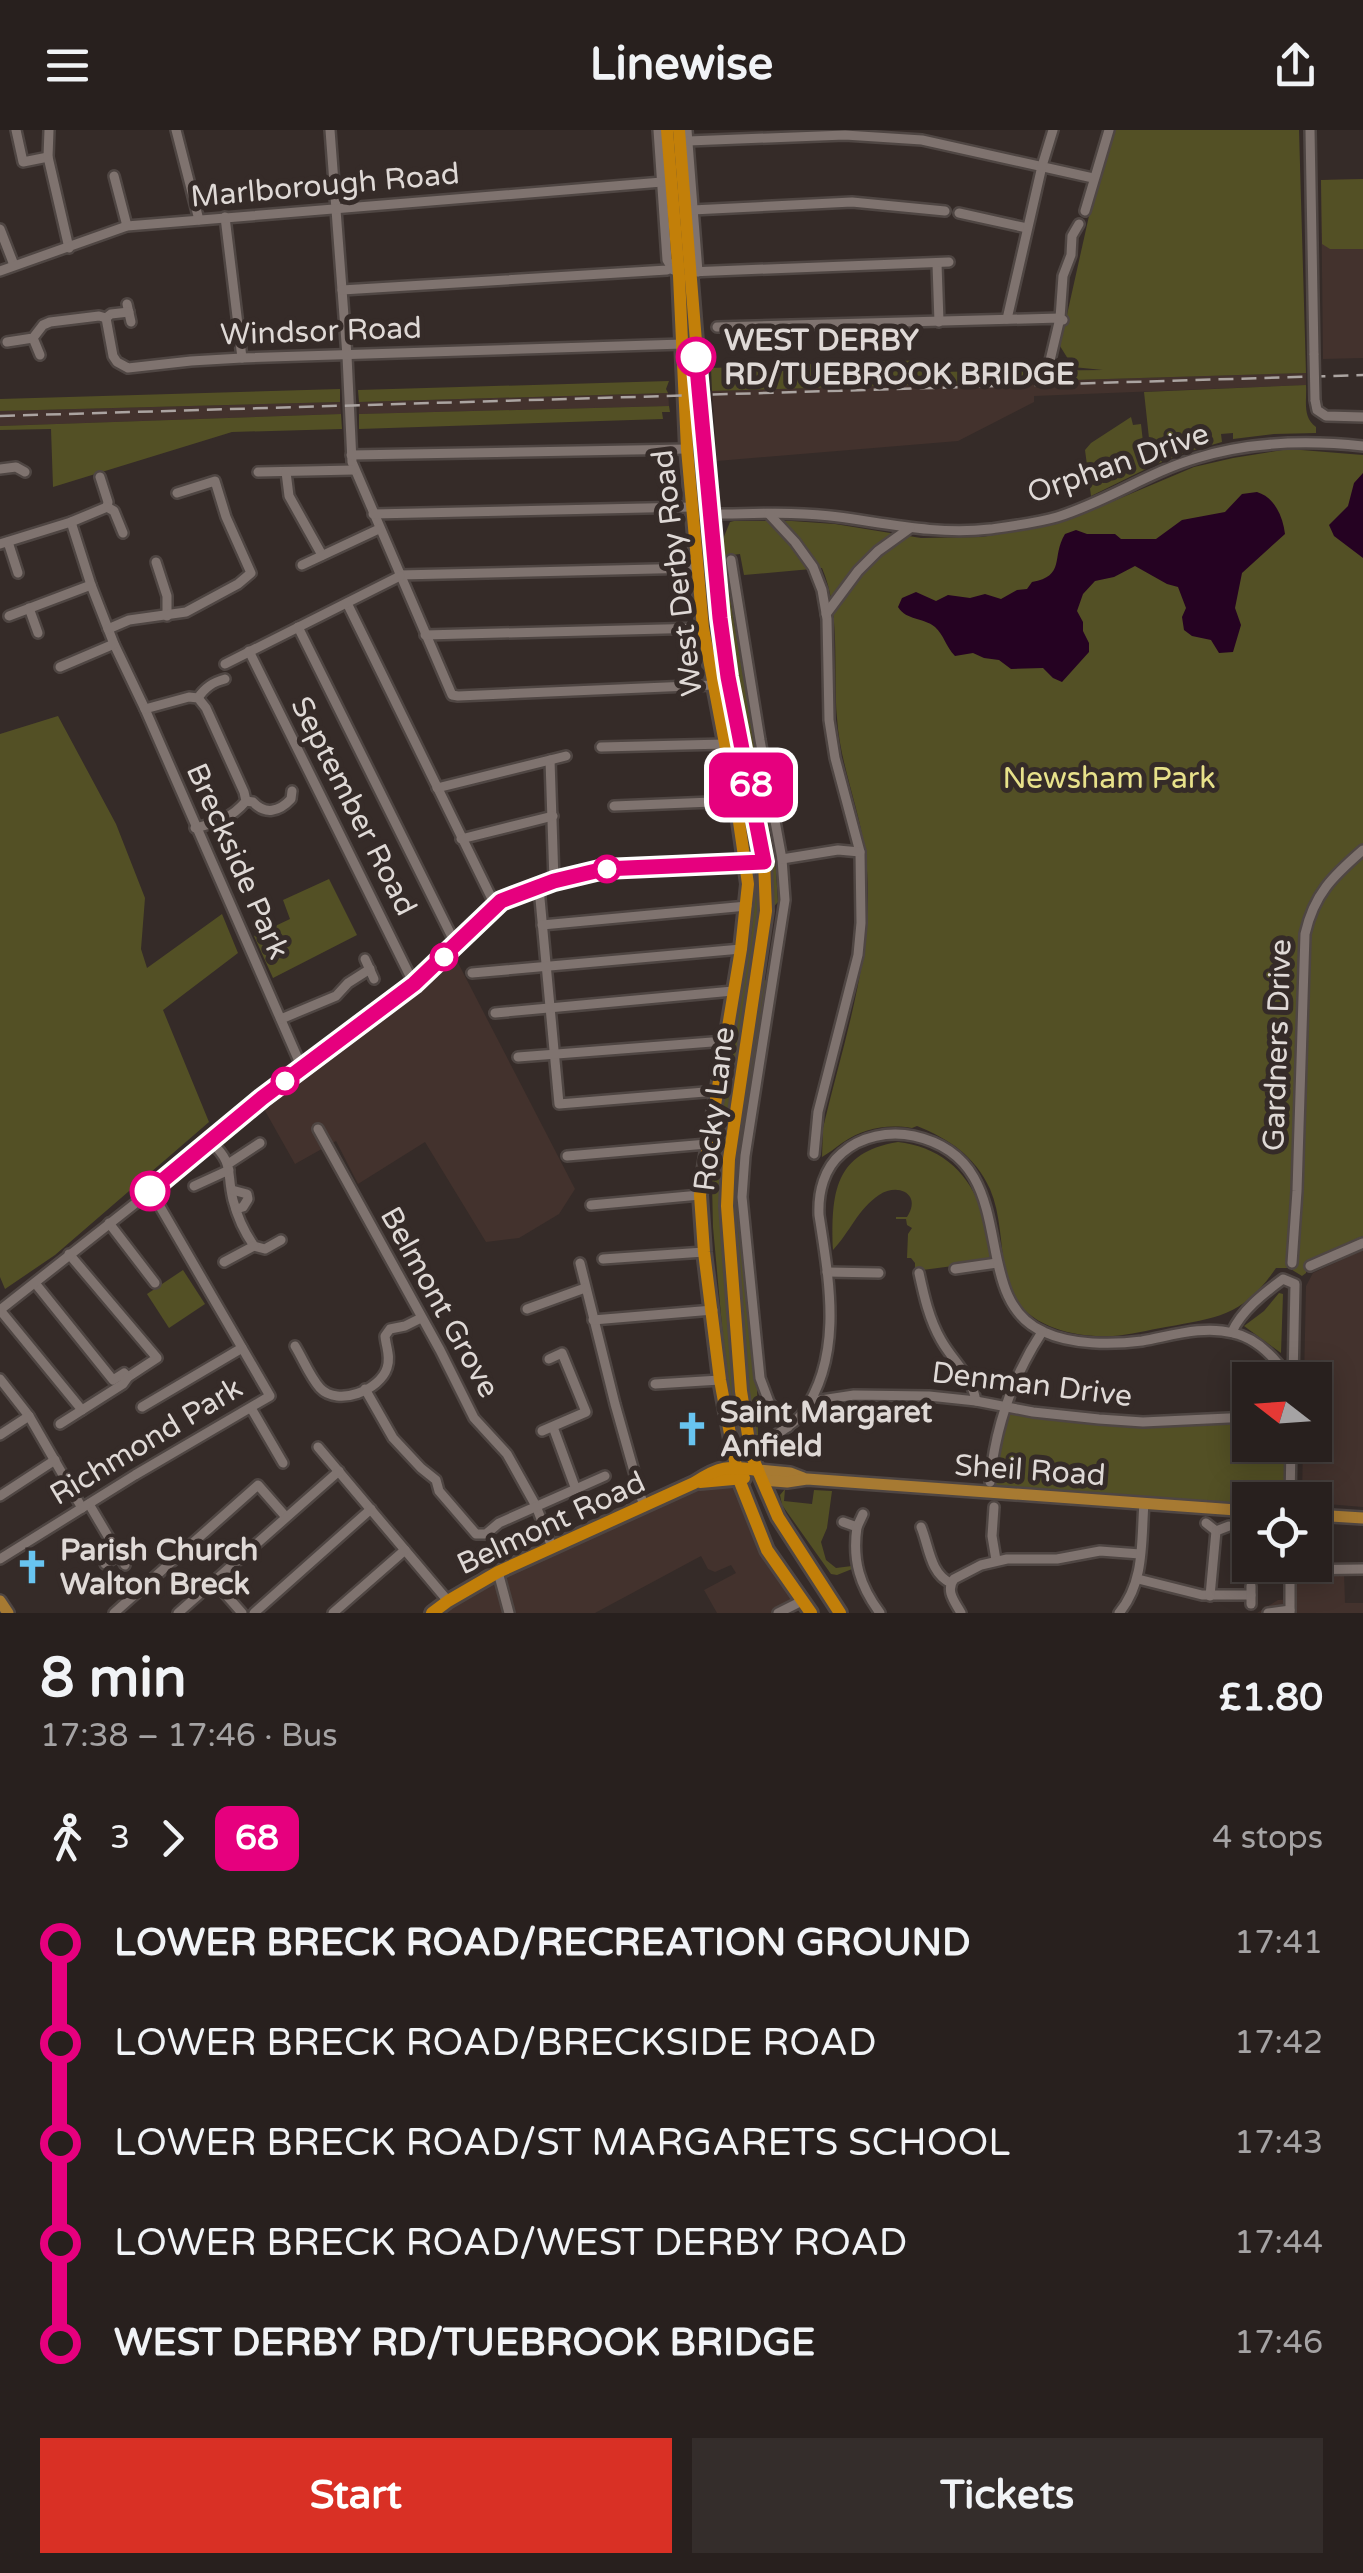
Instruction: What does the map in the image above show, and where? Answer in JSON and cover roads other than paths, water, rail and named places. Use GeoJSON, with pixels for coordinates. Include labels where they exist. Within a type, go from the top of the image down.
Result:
{"type":"FeatureCollection","features":[{"type":"Feature","properties":{"kind":"highway","name":"West Derby Road"},"geometry":{"type":"LineString","coordinates":[[667,130],[728,677],[764,862]]}},
{"type":"Feature","properties":{"kind":"highway","name":"West Derby Road"},"geometry":{"type":"LineString","coordinates":[[685,134],[682,344],[686,449],[703,628],[745,863]]}},
{"type":"Feature","properties":{"kind":"highway"},"geometry":{"type":"LineString","coordinates":[[691,508],[710,514]]}},
{"type":"Feature","properties":{"kind":"highway","name":"Rocky Lane"},"geometry":{"type":"LineString","coordinates":[[760,1475],[747,1437],[727,1206],[729,1159],[766,911],[764,862]]}},
{"type":"Feature","properties":{"kind":"highway","name":"Rocky Lane"},"geometry":{"type":"LineString","coordinates":[[737,1472],[720,1380],[700,1195],[741,949],[748,884],[745,863]]}},
{"type":"Feature","properties":{"kind":"highway"},"geometry":{"type":"LineString","coordinates":[[737,1472],[767,1550],[811,1613]]}},
{"type":"Feature","properties":{"kind":"highway","name":"Belmont Road"},"geometry":{"type":"LineString","coordinates":[[432,1613],[498,1572],[694,1483],[737,1472],[760,1475]]}},
{"type":"Feature","properties":{"kind":"highway"},"geometry":{"type":"LineString","coordinates":[[760,1475],[778,1517],[840,1613]]}},
{"type":"Feature","properties":{"kind":"main road","name":"Sheil Road"},"geometry":{"type":"LineString","coordinates":[[760,1475],[786,1482],[807,1479],[1232,1509]]}},
{"type":"Feature","properties":{"kind":"main road"},"geometry":{"type":"LineString","coordinates":[[1332,1517],[1363,1518]]}},
{"type":"Feature","properties":{"kind":"street"},"geometry":{"type":"LineString","coordinates":[[16,130],[23,162],[48,157]]}},
{"type":"Feature","properties":{"kind":"street"},"geometry":{"type":"LineString","coordinates":[[49,130],[48,157],[69,248]]}},
{"type":"Feature","properties":{"kind":"street"},"geometry":{"type":"LineString","coordinates":[[176,130],[199,220]]}},
{"type":"Feature","properties":{"kind":"street"},"geometry":{"type":"LineString","coordinates":[[330,130],[347,356],[350,455],[397,577],[454,696],[714,685]]}},
{"type":"Feature","properties":{"kind":"street","name":"West Derby Road"},"geometry":{"type":"LineString","coordinates":[[658,130],[667,260],[684,272]]}},
{"type":"Feature","properties":{"kind":"street"},"geometry":{"type":"LineString","coordinates":[[1007,319],[1053,130]]}},
{"type":"Feature","properties":{"kind":"street"},"geometry":{"type":"LineString","coordinates":[[1085,212],[1108,130]]}},
{"type":"Feature","properties":{"kind":"street"},"geometry":{"type":"LineString","coordinates":[[1310,130],[1317,410],[1326,416],[1363,417]]}},
{"type":"Feature","properties":{"kind":"street"},"geometry":{"type":"LineString","coordinates":[[684,272],[692,210],[685,134],[845,132],[922,140],[1093,178]]}},
{"type":"Feature","properties":{"kind":"street"},"geometry":{"type":"LineString","coordinates":[[114,176],[127,226]]}},
{"type":"Feature","properties":{"kind":"street","name":"Marlborough Road"},"geometry":{"type":"LineString","coordinates":[[0,270],[127,226],[662,182]]}},
{"type":"Feature","properties":{"kind":"street"},"geometry":{"type":"LineString","coordinates":[[692,210],[852,202],[945,212]]}},
{"type":"Feature","properties":{"kind":"street"},"geometry":{"type":"LineString","coordinates":[[959,213],[1028,228]]}},
{"type":"Feature","properties":{"kind":"street"},"geometry":{"type":"LineString","coordinates":[[225,218],[242,358]]}},
{"type":"Feature","properties":{"kind":"street"},"geometry":{"type":"LineString","coordinates":[[1048,369],[1062,319],[1063,276],[1072,236],[1079,224]]}},
{"type":"Feature","properties":{"kind":"street"},"geometry":{"type":"LineString","coordinates":[[0,229],[14,265]]}},
{"type":"Feature","properties":{"kind":"street"},"geometry":{"type":"LineString","coordinates":[[342,290],[666,270],[949,262]]}},
{"type":"Feature","properties":{"kind":"street"},"geometry":{"type":"LineString","coordinates":[[936,264],[939,322]]}},
{"type":"Feature","properties":{"kind":"street"},"geometry":{"type":"LineString","coordinates":[[7,342],[33,338],[50,322],[129,313]]}},
{"type":"Feature","properties":{"kind":"street","name":"Windsor Road"},"geometry":{"type":"LineString","coordinates":[[106,318],[113,356],[128,368],[242,358],[682,344]]}},
{"type":"Feature","properties":{"kind":"street"},"geometry":{"type":"LineString","coordinates":[[718,327],[1062,319]]}},
{"type":"Feature","properties":{"kind":"street"},"geometry":{"type":"LineString","coordinates":[[33,338],[40,355]]}},
{"type":"Feature","properties":{"kind":"street","name":"Orphan Drive"},"geometry":{"type":"LineString","coordinates":[[710,514],[836,516],[910,528],[988,529],[1055,518],[1194,458],[1250,446],[1311,441],[1363,446]]}},
{"type":"Feature","properties":{"kind":"street"},"geometry":{"type":"LineString","coordinates":[[350,455],[686,449]]}},
{"type":"Feature","properties":{"kind":"street"},"geometry":{"type":"LineString","coordinates":[[0,469],[21,469],[18,454]]}},
{"type":"Feature","properties":{"kind":"street"},"geometry":{"type":"LineString","coordinates":[[258,472],[354,470]]}},
{"type":"Feature","properties":{"kind":"street"},"geometry":{"type":"LineString","coordinates":[[286,472],[290,496],[322,555]]}},
{"type":"Feature","properties":{"kind":"street"},"geometry":{"type":"LineString","coordinates":[[100,478],[107,507]]}},
{"type":"Feature","properties":{"kind":"street"},"geometry":{"type":"LineString","coordinates":[[108,629],[140,618],[186,612],[251,573],[215,481],[177,493]]}},
{"type":"Feature","properties":{"kind":"street"},"geometry":{"type":"LineString","coordinates":[[18,573],[4,543],[107,507]]}},
{"type":"Feature","properties":{"kind":"street"},"geometry":{"type":"LineString","coordinates":[[107,507],[114,511],[122,533]]}},
{"type":"Feature","properties":{"kind":"street"},"geometry":{"type":"LineString","coordinates":[[373,514],[691,508]]}},
{"type":"Feature","properties":{"kind":"street"},"geometry":{"type":"LineString","coordinates":[[768,514],[813,567],[822,590],[829,720],[842,790],[860,852],[858,955],[818,1112],[814,1154]]}},
{"type":"Feature","properties":{"kind":"street","name":"Breckside Park"},"geometry":{"type":"LineString","coordinates":[[71,522],[90,585],[114,644],[302,1068]]}},
{"type":"Feature","properties":{"kind":"street"},"geometry":{"type":"LineString","coordinates":[[826,614],[858,571],[910,528]]}},
{"type":"Feature","properties":{"kind":"street"},"geometry":{"type":"LineString","coordinates":[[302,564],[379,529]]}},
{"type":"Feature","properties":{"kind":"street"},"geometry":{"type":"LineString","coordinates":[[731,560],[782,859],[784,900],[742,1196],[760,1378],[769,1402],[788,1427]]}},
{"type":"Feature","properties":{"kind":"street"},"geometry":{"type":"LineString","coordinates":[[156,562],[168,596],[167,616]]}},
{"type":"Feature","properties":{"kind":"street"},"geometry":{"type":"LineString","coordinates":[[225,664],[397,577],[697,568]]}},
{"type":"Feature","properties":{"kind":"street"},"geometry":{"type":"LineString","coordinates":[[8,616],[90,585]]}},
{"type":"Feature","properties":{"kind":"street"},"geometry":{"type":"LineString","coordinates":[[347,603],[494,906]]}},
{"type":"Feature","properties":{"kind":"street"},"geometry":{"type":"LineString","coordinates":[[29,608],[38,633]]}},
{"type":"Feature","properties":{"kind":"street"},"geometry":{"type":"LineString","coordinates":[[298,627],[456,945]]}},
{"type":"Feature","properties":{"kind":"street"},"geometry":{"type":"LineString","coordinates":[[425,635],[703,628]]}},
{"type":"Feature","properties":{"kind":"street"},"geometry":{"type":"LineString","coordinates":[[60,667],[114,644]]}},
{"type":"Feature","properties":{"kind":"street","name":"September Road"},"geometry":{"type":"LineString","coordinates":[[248,652],[414,984]]}},
{"type":"Feature","properties":{"kind":"street"},"geometry":{"type":"LineString","coordinates":[[198,698],[214,682],[225,679]]}},
{"type":"Feature","properties":{"kind":"street"},"geometry":{"type":"LineString","coordinates":[[145,709],[198,698]]}},
{"type":"Feature","properties":{"kind":"street"},"geometry":{"type":"LineString","coordinates":[[198,698],[206,708],[246,801]]}},
{"type":"Feature","properties":{"kind":"street"},"geometry":{"type":"LineString","coordinates":[[601,748],[725,744]]}},
{"type":"Feature","properties":{"kind":"street"},"geometry":{"type":"LineString","coordinates":[[437,788],[566,756]]}},
{"type":"Feature","properties":{"kind":"street"},"geometry":{"type":"LineString","coordinates":[[550,760],[554,881]]}},
{"type":"Feature","properties":{"kind":"street"},"geometry":{"type":"LineString","coordinates":[[246,801],[267,812],[286,804],[292,790]]}},
{"type":"Feature","properties":{"kind":"street"},"geometry":{"type":"LineString","coordinates":[[195,828],[218,822],[246,801]]}},
{"type":"Feature","properties":{"kind":"street"},"geometry":{"type":"LineString","coordinates":[[614,806],[736,802]]}},
{"type":"Feature","properties":{"kind":"street"},"geometry":{"type":"LineString","coordinates":[[461,839],[553,816]]}},
{"type":"Feature","properties":{"kind":"street"},"geometry":{"type":"LineString","coordinates":[[782,859],[838,850],[860,852]]}},
{"type":"Feature","properties":{"kind":"street","name":"Gardners Drive"},"geometry":{"type":"LineString","coordinates":[[1292,1262],[1304,934],[1321,891],[1363,850]]}},
{"type":"Feature","properties":{"kind":"street"},"geometry":{"type":"LineString","coordinates":[[82,1410],[0,1310],[302,1068],[414,984],[494,906],[554,881],[604,869],[764,862]]}},
{"type":"Feature","properties":{"kind":"street"},"geometry":{"type":"LineString","coordinates":[[539,888],[559,1104],[716,1091]]}},
{"type":"Feature","properties":{"kind":"street"},"geometry":{"type":"LineString","coordinates":[[542,925],[746,906]]}},
{"type":"Feature","properties":{"kind":"street"},"geometry":{"type":"LineString","coordinates":[[472,974],[741,949]]}},
{"type":"Feature","properties":{"kind":"street"},"geometry":{"type":"LineString","coordinates":[[282,1019],[336,996],[348,982],[370,969]]}},
{"type":"Feature","properties":{"kind":"street"},"geometry":{"type":"LineString","coordinates":[[495,1013],[733,991]]}},
{"type":"Feature","properties":{"kind":"street"},"geometry":{"type":"LineString","coordinates":[[518,1057],[725,1041]]}},
{"type":"Feature","properties":{"kind":"street","name":"Belmont Grove"},"geometry":{"type":"LineString","coordinates":[[318,1129],[474,1418],[507,1454],[536,1506],[552,1547]]}},
{"type":"Feature","properties":{"kind":"street"},"geometry":{"type":"LineString","coordinates":[[771,1438],[801,1415],[818,1382],[827,1349],[828,1272],[818,1200],[822,1182],[845,1150],[883,1134],[930,1140],[955,1155],[976,1179],[991,1222],[1003,1286],[1018,1313],[1042,1332],[1084,1342],[1140,1341],[1194,1331],[1232,1332],[1250,1340],[1275,1362]]}},
{"type":"Feature","properties":{"kind":"street"},"geometry":{"type":"LineString","coordinates":[[210,1141],[225,1154],[236,1209],[254,1246]]}},
{"type":"Feature","properties":{"kind":"street"},"geometry":{"type":"LineString","coordinates":[[194,1186],[229,1167],[260,1143]]}},
{"type":"Feature","properties":{"kind":"street"},"geometry":{"type":"LineString","coordinates":[[567,1156],[707,1144]]}},
{"type":"Feature","properties":{"kind":"street","name":"Richmond Park"},"geometry":{"type":"LineString","coordinates":[[0,1559],[270,1396],[150,1191]]}},
{"type":"Feature","properties":{"kind":"street"},"geometry":{"type":"LineString","coordinates":[[591,1204],[700,1195]]}},
{"type":"Feature","properties":{"kind":"street"},"geometry":{"type":"LineString","coordinates":[[109,1223],[155,1283]]}},
{"type":"Feature","properties":{"kind":"street"},"geometry":{"type":"LineString","coordinates":[[224,1262],[254,1246],[265,1249],[280,1240]]}},
{"type":"Feature","properties":{"kind":"street"},"geometry":{"type":"LineString","coordinates":[[1310,1266],[1363,1242]]}},
{"type":"Feature","properties":{"kind":"street"},"geometry":{"type":"LineString","coordinates":[[604,1259],[704,1252]]}},
{"type":"Feature","properties":{"kind":"street"},"geometry":{"type":"LineString","coordinates":[[60,1424],[157,1358],[69,1254]]}},
{"type":"Feature","properties":{"kind":"street"},"geometry":{"type":"LineString","coordinates":[[580,1263],[644,1507]]}},
{"type":"Feature","properties":{"kind":"street"},"geometry":{"type":"LineString","coordinates":[[955,1269],[997,1263]]}},
{"type":"Feature","properties":{"kind":"street"},"geometry":{"type":"LineString","coordinates":[[828,1272],[879,1273]]}},
{"type":"Feature","properties":{"kind":"street"},"geometry":{"type":"LineString","coordinates":[[920,1272],[933,1325],[973,1384],[976,1401]]}},
{"type":"Feature","properties":{"kind":"street"},"geometry":{"type":"LineString","coordinates":[[1232,1332],[1237,1320],[1283,1280],[1295,1284],[1293,1362]]}},
{"type":"Feature","properties":{"kind":"street"},"geometry":{"type":"LineString","coordinates":[[34,1283],[114,1380],[124,1373],[128,1377]]}},
{"type":"Feature","properties":{"kind":"street"},"geometry":{"type":"LineString","coordinates":[[527,1309],[585,1288]]}},
{"type":"Feature","properties":{"kind":"street"},"geometry":{"type":"LineString","coordinates":[[593,1320],[712,1310]]}},
{"type":"Feature","properties":{"kind":"street"},"geometry":{"type":"LineString","coordinates":[[295,1346],[319,1388],[345,1398],[384,1375],[389,1356],[385,1336],[390,1329],[422,1318]]}},
{"type":"Feature","properties":{"kind":"street"},"geometry":{"type":"LineString","coordinates":[[990,1482],[993,1448],[1005,1407],[1042,1332]]}},
{"type":"Feature","properties":{"kind":"street"},"geometry":{"type":"LineString","coordinates":[[142,1407],[242,1348]]}},
{"type":"Feature","properties":{"kind":"street"},"geometry":{"type":"LineString","coordinates":[[542,1431],[586,1412],[562,1354],[549,1359]]}},
{"type":"Feature","properties":{"kind":"street"},"geometry":{"type":"LineString","coordinates":[[0,1379],[29,1416],[125,1565]]}},
{"type":"Feature","properties":{"kind":"street"},"geometry":{"type":"LineString","coordinates":[[655,1384],[720,1380]]}},
{"type":"Feature","properties":{"kind":"street"},"geometry":{"type":"LineString","coordinates":[[365,1389],[394,1438],[436,1480],[439,1491],[476,1534],[486,1534],[499,1523],[606,1476]]}},
{"type":"Feature","properties":{"kind":"street","name":"Denman Drive"},"geometry":{"type":"LineString","coordinates":[[808,1402],[854,1395],[929,1396],[1066,1416],[1143,1422],[1232,1418]]}},
{"type":"Feature","properties":{"kind":"street"},"geometry":{"type":"LineString","coordinates":[[251,1408],[283,1463]]}},
{"type":"Feature","properties":{"kind":"street"},"geometry":{"type":"LineString","coordinates":[[0,1434],[29,1416]]}},
{"type":"Feature","properties":{"kind":"street"},"geometry":{"type":"LineString","coordinates":[[553,1427],[575,1487]]}},
{"type":"Feature","properties":{"kind":"street"},"geometry":{"type":"LineString","coordinates":[[318,1447],[448,1601]]}},
{"type":"Feature","properties":{"kind":"street"},"geometry":{"type":"LineString","coordinates":[[0,1496],[55,1460]]}},
{"type":"Feature","properties":{"kind":"street"},"geometry":{"type":"LineString","coordinates":[[178,1613],[339,1471]]}},
{"type":"Feature","properties":{"kind":"street"},"geometry":{"type":"LineString","coordinates":[[114,1613],[258,1485],[286,1517]]}},
{"type":"Feature","properties":{"kind":"street"},"geometry":{"type":"LineString","coordinates":[[1120,1613],[1138,1579],[1144,1503]]}},
{"type":"Feature","properties":{"kind":"street"},"geometry":{"type":"LineString","coordinates":[[994,1507],[996,1560]]}},
{"type":"Feature","properties":{"kind":"street"},"geometry":{"type":"LineString","coordinates":[[254,1613],[370,1509]]}},
{"type":"Feature","properties":{"kind":"street"},"geometry":{"type":"LineString","coordinates":[[862,1514],[854,1550],[865,1590],[880,1613]]}},
{"type":"Feature","properties":{"kind":"street"},"geometry":{"type":"LineString","coordinates":[[843,1522],[857,1528]]}},
{"type":"Feature","properties":{"kind":"street"},"geometry":{"type":"LineString","coordinates":[[1206,1523],[1216,1531]]}},
{"type":"Feature","properties":{"kind":"street"},"geometry":{"type":"LineString","coordinates":[[1216,1531],[1230,1526]]}},
{"type":"Feature","properties":{"kind":"street"},"geometry":{"type":"LineString","coordinates":[[922,1527],[938,1574],[950,1583]]}},
{"type":"Feature","properties":{"kind":"street"},"geometry":{"type":"LineString","coordinates":[[992,1528],[1005,1529]]}},
{"type":"Feature","properties":{"kind":"street"},"geometry":{"type":"LineString","coordinates":[[1210,1596],[1216,1531]]}},
{"type":"Feature","properties":{"kind":"street"},"geometry":{"type":"LineString","coordinates":[[927,1540],[940,1536]]}},
{"type":"Feature","properties":{"kind":"street"},"geometry":{"type":"LineString","coordinates":[[334,1613],[405,1550]]}},
{"type":"Feature","properties":{"kind":"street"},"geometry":{"type":"LineString","coordinates":[[962,1613],[950,1583],[996,1560],[1056,1559],[1100,1552],[1140,1554]]}},
{"type":"Feature","properties":{"kind":"street"},"geometry":{"type":"LineString","coordinates":[[105,1564],[119,1554]]}},
{"type":"Feature","properties":{"kind":"street"},"geometry":{"type":"LineString","coordinates":[[1332,1568],[1363,1568]]}},
{"type":"Feature","properties":{"kind":"street"},"geometry":{"type":"LineString","coordinates":[[498,1572],[509,1613]]}},
{"type":"Feature","properties":{"kind":"street"},"geometry":{"type":"LineString","coordinates":[[1138,1579],[1210,1596],[1251,1595]]}},
{"type":"Feature","properties":{"kind":"street"},"geometry":{"type":"LineString","coordinates":[[214,1581],[242,1613]]}},
{"type":"Feature","properties":{"kind":"street"},"geometry":{"type":"LineString","coordinates":[[1268,1613],[1290,1611],[1290,1582]]}},
{"type":"Feature","properties":{"kind":"street"},"geometry":{"type":"LineString","coordinates":[[778,1613],[802,1601]]}},
{"type":"Feature","properties":{"kind":"railway"},"geometry":{"type":"LineString","coordinates":[[0,416],[1363,375]]}},
{"type":"Feature","properties":{"kind":"place","name":"WEST DERBY RD/TUEBROOK BRIDGE"},"geometry":{"type":"Point","coordinates":[696,357]}},
{"type":"Feature","properties":{"kind":"place","name":"Saint Margaret Anfield"},"geometry":{"type":"Point","coordinates":[692,1429]}},
{"type":"Feature","properties":{"kind":"place","name":"Parish Church Walton Breck"},"geometry":{"type":"Point","coordinates":[32,1567]}},
{"type":"Feature","properties":{"kind":"park label","name":"Newsham Park"},"geometry":{"type":"Point","coordinates":[1109,778]}}]}
